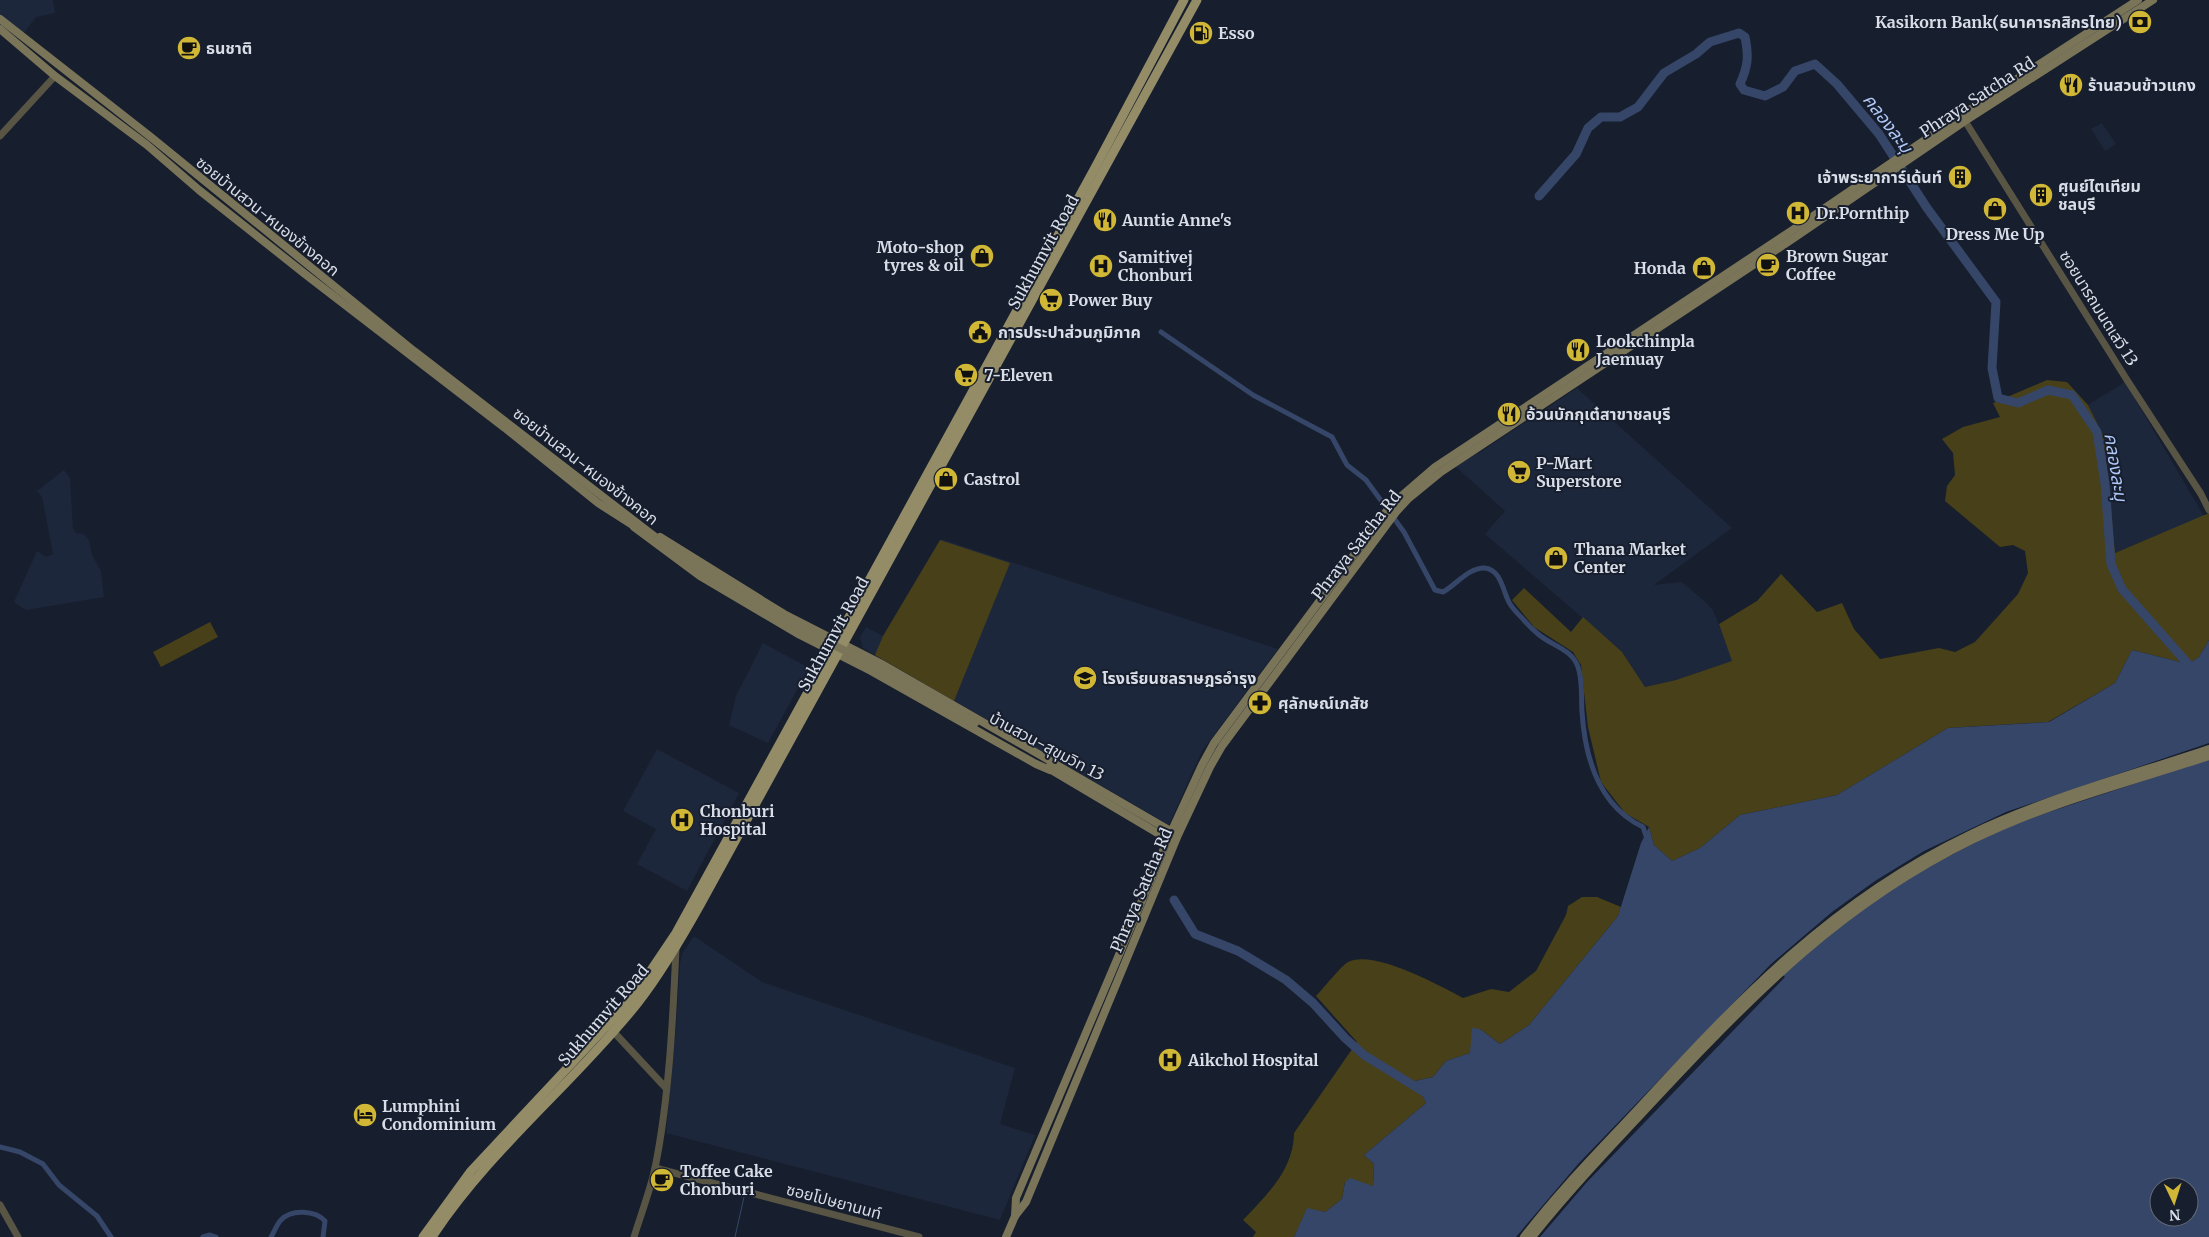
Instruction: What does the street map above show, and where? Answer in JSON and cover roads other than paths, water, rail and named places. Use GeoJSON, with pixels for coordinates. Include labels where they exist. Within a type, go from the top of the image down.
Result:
{"type":"FeatureCollection","features":[{"type":"Feature","properties":{"kind":"main road","name":"Sukhumvit Road"},"geometry":{"type":"LineString","coordinates":[[423,1237],[456,1189],[508,1137],[653,983],[676,948],[1184,0]]}},
{"type":"Feature","properties":{"kind":"main road","name":"Sukhumvit Road"},"geometry":{"type":"LineString","coordinates":[[840,642],[1197,0]]}},
{"type":"Feature","properties":{"kind":"main road","name":"Phraya Satcha Rd"},"geometry":{"type":"LineString","coordinates":[[1015,1216],[1016,1198],[1129,931],[1173,837],[1210,767],[1222,746],[1394,508],[1441,472],[2138,0]]}},
{"type":"Feature","properties":{"kind":"main road","name":"Phraya Satcha Rd"},"geometry":{"type":"LineString","coordinates":[[1901,160],[2153,0]]}},
{"type":"Feature","properties":{"kind":"main road","name":"ซอยบ้านสวน-หนองข้างคอก"},"geometry":{"type":"LineString","coordinates":[[0,19],[277,239],[414,351],[625,517]]}},
{"type":"Feature","properties":{"kind":"main road","name":"ซอยบ้านสวน-หนองข้างคอก"},"geometry":{"type":"LineString","coordinates":[[0,29],[56,76],[147,145],[199,190],[592,498],[663,542],[691,564],[787,622],[872,664],[975,723]]}},
{"type":"Feature","properties":{"kind":"main road"},"geometry":{"type":"LineString","coordinates":[[56,76],[63,69]]}},
{"type":"Feature","properties":{"kind":"main road"},"geometry":{"type":"LineString","coordinates":[[271,246],[277,239]]}},
{"type":"Feature","properties":{"kind":"main road"},"geometry":{"type":"LineString","coordinates":[[625,517],[790,618],[840,642],[1052,766]]}},
{"type":"Feature","properties":{"kind":"main road"},"geometry":{"type":"LineString","coordinates":[[625,517],[700,576],[785,627],[1036,764],[1052,766]]}},
{"type":"Feature","properties":{"kind":"main road"},"geometry":{"type":"LineString","coordinates":[[785,627],[790,618]]}},
{"type":"Feature","properties":{"kind":"main road","name":"Sukhumvit Road"},"geometry":{"type":"LineString","coordinates":[[611,1028],[647,979],[676,932],[834,653]]}},
{"type":"Feature","properties":{"kind":"main road","name":"บ้านสวน-สุขุมวิท 13"},"geometry":{"type":"LineString","coordinates":[[975,723],[1173,837]]}},
{"type":"Feature","properties":{"kind":"main road"},"geometry":{"type":"LineString","coordinates":[[1524,1237],[1561,1192],[1686,1056],[1757,984],[1844,910],[1920,861],[1969,835],[2020,812],[2209,749]]}},
{"type":"Feature","properties":{"kind":"main road"},"geometry":{"type":"LineString","coordinates":[[1532,1237],[1565,1198],[1705,1047],[1769,982],[1848,915],[1923,867],[1972,840],[2022,818],[2209,756]]}},
{"type":"Feature","properties":{"kind":"main road","name":"Phraya Satcha Rd"},"geometry":{"type":"LineString","coordinates":[[1006,1237],[1015,1216],[1026,1202],[1080,1074],[1137,935],[1173,837]]}},
{"type":"Feature","properties":{"kind":"main road"},"geometry":{"type":"LineString","coordinates":[[1129,931],[1137,935]]}},
{"type":"Feature","properties":{"kind":"main road"},"geometry":{"type":"LineString","coordinates":[[1098,1004],[1106,1009]]}},
{"type":"Feature","properties":{"kind":"main road"},"geometry":{"type":"LineString","coordinates":[[1071,1067],[1080,1074]]}},
{"type":"Feature","properties":{"kind":"main road","name":"Sukhumvit Road"},"geometry":{"type":"LineString","coordinates":[[432,1237],[467,1188],[508,1137]]}},
{"type":"Feature","properties":{"kind":"main road"},"geometry":{"type":"LineString","coordinates":[[1016,1198],[1026,1202]]}},
{"type":"Feature","properties":{"kind":"street"},"geometry":{"type":"LineString","coordinates":[[0,136],[56,76]]}},
{"type":"Feature","properties":{"kind":"street","name":"ซอยนารถมนตเสวี 13"},"geometry":{"type":"LineString","coordinates":[[1965,121],[2127,380],[2201,494],[2209,510]]}},
{"type":"Feature","properties":{"kind":"street"},"geometry":{"type":"LineString","coordinates":[[634,1237],[655,1168],[666,1087],[674,1002],[676,948]]}},
{"type":"Feature","properties":{"kind":"street"},"geometry":{"type":"LineString","coordinates":[[611,1028],[666,1087]]}},
{"type":"Feature","properties":{"kind":"street","name":"ซอยโปษยานนท์"},"geometry":{"type":"LineString","coordinates":[[655,1168],[919,1237]]}},
{"type":"Feature","properties":{"kind":"street"},"geometry":{"type":"LineString","coordinates":[[0,1206],[18,1237]]}},
{"type":"Feature","properties":{"kind":"waterway","name":"คลองละมุ"},"geometry":{"type":"LineString","coordinates":[[1539,196],[1576,154],[1588,128],[1601,117],[1620,117],[1638,107],[1664,73],[1696,54],[1710,42],[1739,33],[1745,37],[1747,61],[1740,84],[1744,90],[1765,96],[1783,87],[1795,71],[1815,64],[1837,84],[1879,134],[1927,208],[1996,302],[1992,368],[1998,398],[2018,403],[2048,390],[2072,395],[2097,432],[2105,484],[2111,564],[2122,589],[2188,664]]}},
{"type":"Feature","properties":{"kind":"waterway"},"geometry":{"type":"LineString","coordinates":[[1161,332],[1253,395],[1332,437],[1347,465],[1366,480],[1404,532],[1435,590],[1443,592],[1468,573],[1479,568],[1491,570],[1499,577],[1510,604],[1528,625],[1543,638],[1566,652],[1575,661],[1581,678],[1582,712],[1587,746],[1597,779],[1615,807],[1643,827],[1646,836]]}},
{"type":"Feature","properties":{"kind":"waterway"},"geometry":{"type":"LineString","coordinates":[[1174,900],[1195,934],[1238,951],[1286,980],[1313,1003],[1345,1038],[1364,1055],[1429,1095]]}},
{"type":"Feature","properties":{"kind":"waterway"},"geometry":{"type":"LineString","coordinates":[[0,1147],[20,1152],[43,1164],[59,1185],[97,1216],[111,1237]]}},
{"type":"Feature","properties":{"kind":"waterway"},"geometry":{"type":"LineString","coordinates":[[735,1237],[744,1197]]}},
{"type":"Feature","properties":{"kind":"waterway"},"geometry":{"type":"LineString","coordinates":[[271,1237],[286,1216],[297,1212],[310,1213],[325,1221],[323,1237]]}},
{"type":"Feature","properties":{"kind":"waterway"},"geometry":{"type":"LineString","coordinates":[[203,1237],[210,1235],[216,1237]]}},
{"type":"Feature","properties":{"kind":"place","name":"Kasikorn Bank(ธนาคารกสิกรไทย)"},"geometry":{"type":"Point","coordinates":[2140,22]}},
{"type":"Feature","properties":{"kind":"place","name":"Esso"},"geometry":{"type":"Point","coordinates":[1201,33]}},
{"type":"Feature","properties":{"kind":"place","name":"ธนชาติ"},"geometry":{"type":"Point","coordinates":[189,48]}},
{"type":"Feature","properties":{"kind":"place","name":"ร้านสวนข้าวแกง"},"geometry":{"type":"Point","coordinates":[2071,85]}},
{"type":"Feature","properties":{"kind":"place","name":"เจ้าพระยาการ์เด้นท์"},"geometry":{"type":"Point","coordinates":[1960,177]}},
{"type":"Feature","properties":{"kind":"place","name":"ศูนย์ไตเทียม ชลบุรี"},"geometry":{"type":"Point","coordinates":[2041,195]}},
{"type":"Feature","properties":{"kind":"place","name":"Dress Me Up"},"geometry":{"type":"Point","coordinates":[1995,209]}},
{"type":"Feature","properties":{"kind":"place","name":"Dr.Pornthip"},"geometry":{"type":"Point","coordinates":[1798,213]}},
{"type":"Feature","properties":{"kind":"place","name":"Auntie Anne's"},"geometry":{"type":"Point","coordinates":[1105,220]}},
{"type":"Feature","properties":{"kind":"place","name":"Moto-shop tyres & oil"},"geometry":{"type":"Point","coordinates":[982,256]}},
{"type":"Feature","properties":{"kind":"place","name":"Brown Sugar Coffee"},"geometry":{"type":"Point","coordinates":[1768,265]}},
{"type":"Feature","properties":{"kind":"place","name":"Samitivej Chonburi"},"geometry":{"type":"Point","coordinates":[1101,266]}},
{"type":"Feature","properties":{"kind":"place","name":"Honda"},"geometry":{"type":"Point","coordinates":[1704,268]}},
{"type":"Feature","properties":{"kind":"place","name":"Power Buy"},"geometry":{"type":"Point","coordinates":[1051,300]}},
{"type":"Feature","properties":{"kind":"place","name":"การประปาส่วนภูมิภาค"},"geometry":{"type":"Point","coordinates":[980,332]}},
{"type":"Feature","properties":{"kind":"place","name":"Lookchinpla Jaemuay"},"geometry":{"type":"Point","coordinates":[1578,350]}},
{"type":"Feature","properties":{"kind":"place","name":"7-Eleven"},"geometry":{"type":"Point","coordinates":[966,375]}},
{"type":"Feature","properties":{"kind":"place","name":"อ้วนบักกุเต๋สาขาชลบุรี"},"geometry":{"type":"Point","coordinates":[1509,414]}},
{"type":"Feature","properties":{"kind":"place","name":"P-Mart Superstore"},"geometry":{"type":"Point","coordinates":[1519,472]}},
{"type":"Feature","properties":{"kind":"place","name":"Castrol"},"geometry":{"type":"Point","coordinates":[946,479]}},
{"type":"Feature","properties":{"kind":"place","name":"Thana Market Center"},"geometry":{"type":"Point","coordinates":[1556,558]}},
{"type":"Feature","properties":{"kind":"place","name":"โรงเรียนชลราษฎรอำรุง"},"geometry":{"type":"Point","coordinates":[1085,678]}},
{"type":"Feature","properties":{"kind":"place","name":"ศุลักษณ์เภสัช"},"geometry":{"type":"Point","coordinates":[1260,703]}},
{"type":"Feature","properties":{"kind":"place","name":"Chonburi Hospital"},"geometry":{"type":"Point","coordinates":[682,820]}},
{"type":"Feature","properties":{"kind":"place","name":"Aikchol Hospital"},"geometry":{"type":"Point","coordinates":[1170,1060]}},
{"type":"Feature","properties":{"kind":"place","name":"Lumphini Condominium"},"geometry":{"type":"Point","coordinates":[365,1115]}},
{"type":"Feature","properties":{"kind":"place","name":"Toffee Cake Chonburi"},"geometry":{"type":"Point","coordinates":[662,1180]}}]}
